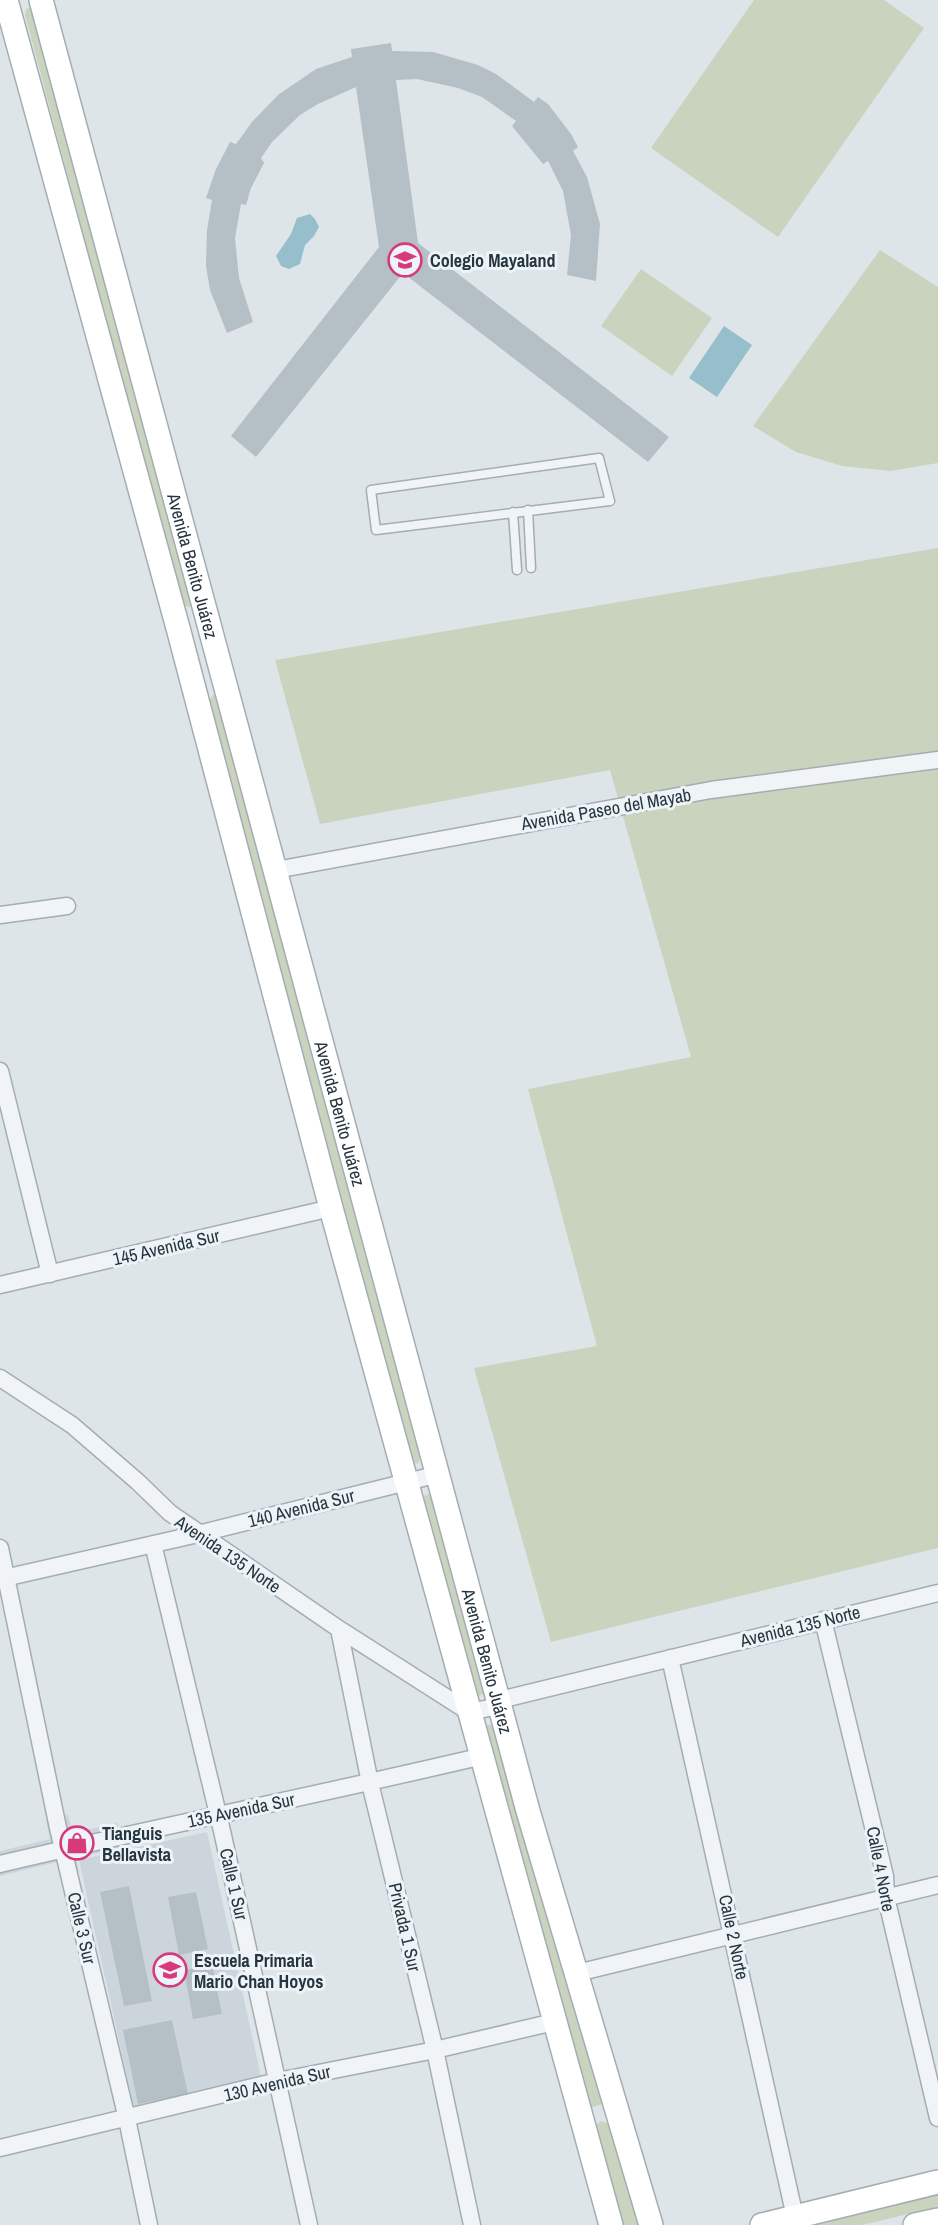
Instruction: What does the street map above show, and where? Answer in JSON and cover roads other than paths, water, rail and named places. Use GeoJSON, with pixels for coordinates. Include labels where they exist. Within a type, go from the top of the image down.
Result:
{"type":"FeatureCollection","features":[{"type":"Feature","properties":{"kind":"main road","name":"Avenida Benito Juárez"},"geometry":{"type":"LineString","coordinates":[[6,0],[178,628],[331,1208],[611,2225]]}},
{"type":"Feature","properties":{"kind":"main road","name":"Avenida Benito Juárez"},"geometry":{"type":"LineString","coordinates":[[41,0],[528,1811],[650,2225]]}},
{"type":"Feature","properties":{"kind":"main road"},"geometry":{"type":"LineString","coordinates":[[584,2126],[600,2113],[610,2113],[620,2119]]}},
{"type":"Feature","properties":{"kind":"main road"},"geometry":{"type":"LineString","coordinates":[[762,2225],[938,2182]]}},
{"type":"Feature","properties":{"kind":"main road"},"geometry":{"type":"LineString","coordinates":[[915,2225],[938,2220]]}},
{"type":"Feature","properties":{"kind":"street","name":"Avenida Paseo del Mayab"},"geometry":{"type":"LineString","coordinates":[[276,870],[711,790],[938,760]]}},
{"type":"Feature","properties":{"kind":"street"},"geometry":{"type":"LineString","coordinates":[[0,915],[67,906]]}},
{"type":"Feature","properties":{"kind":"street"},"geometry":{"type":"LineString","coordinates":[[0,1070],[50,1274]]}},
{"type":"Feature","properties":{"kind":"street","name":"145 Avenida Sur"},"geometry":{"type":"LineString","coordinates":[[0,1285],[331,1208]]}},
{"type":"Feature","properties":{"kind":"street","name":"Avenida 135 Norte"},"geometry":{"type":"LineString","coordinates":[[0,1378],[72,1425],[170,1513],[198,1534],[469,1712],[489,1707],[500,1700],[938,1593]]}},
{"type":"Feature","properties":{"kind":"street","name":"140 Avenida Sur"},"geometry":{"type":"LineString","coordinates":[[4,1578],[198,1534],[439,1474]]}},
{"type":"Feature","properties":{"kind":"street","name":"Calle 1 Sur"},"geometry":{"type":"LineString","coordinates":[[153,1544],[309,2225]]}},
{"type":"Feature","properties":{"kind":"street","name":"Calle 3 Sur"},"geometry":{"type":"LineString","coordinates":[[0,1549],[63,1849],[127,2119],[149,2225]]}},
{"type":"Feature","properties":{"kind":"street","name":"Calle 4 Norte"},"geometry":{"type":"LineString","coordinates":[[824,1620],[885,1876],[886,1897],[938,2118]]}},
{"type":"Feature","properties":{"kind":"street","name":"Privada 1 Sur"},"geometry":{"type":"LineString","coordinates":[[339,1629],[370,1783],[435,2050],[472,2225]]}},
{"type":"Feature","properties":{"kind":"street","name":"Calle 2 Norte"},"geometry":{"type":"LineString","coordinates":[[670,1658],[795,2217]]}},
{"type":"Feature","properties":{"kind":"street","name":"135 Avenida Sur"},"geometry":{"type":"LineString","coordinates":[[0,1864],[483,1756]]}},
{"type":"Feature","properties":{"kind":"street"},"geometry":{"type":"LineString","coordinates":[[577,1973],[938,1885]]}},
{"type":"Feature","properties":{"kind":"street","name":"130 Avenida Sur"},"geometry":{"type":"LineString","coordinates":[[0,2148],[278,2081],[435,2050],[554,2022]]}},
{"type":"Feature","properties":{"kind":"lane"},"geometry":{"type":"LineString","coordinates":[[599,458],[610,501],[528,510],[376,530],[371,490],[599,458]]}},
{"type":"Feature","properties":{"kind":"lane"},"geometry":{"type":"LineString","coordinates":[[528,510],[531,568]]}},
{"type":"Feature","properties":{"kind":"lane"},"geometry":{"type":"LineString","coordinates":[[513,512],[517,570]]}},
{"type":"Feature","properties":{"kind":"water"},"geometry":{"type":"Polygon","coordinates":[[[310,214],[319,227],[305,245],[300,264],[289,269],[281,266],[276,256],[291,234],[297,218],[310,214]]]}},
{"type":"Feature","properties":{"kind":"water"},"geometry":{"type":"Polygon","coordinates":[[[724,326],[752,345],[717,397],[689,378],[724,326]]]}},
{"type":"Feature","properties":{"kind":"place","name":"Colegio Mayaland"},"geometry":{"type":"Point","coordinates":[405,260]}},
{"type":"Feature","properties":{"kind":"place","name":"Tianguis Bellavista"},"geometry":{"type":"Point","coordinates":[77,1843]}},
{"type":"Feature","properties":{"kind":"place","name":"Escuela Primaria Mario Chan Hoyos"},"geometry":{"type":"Point","coordinates":[170,1970]}}]}
